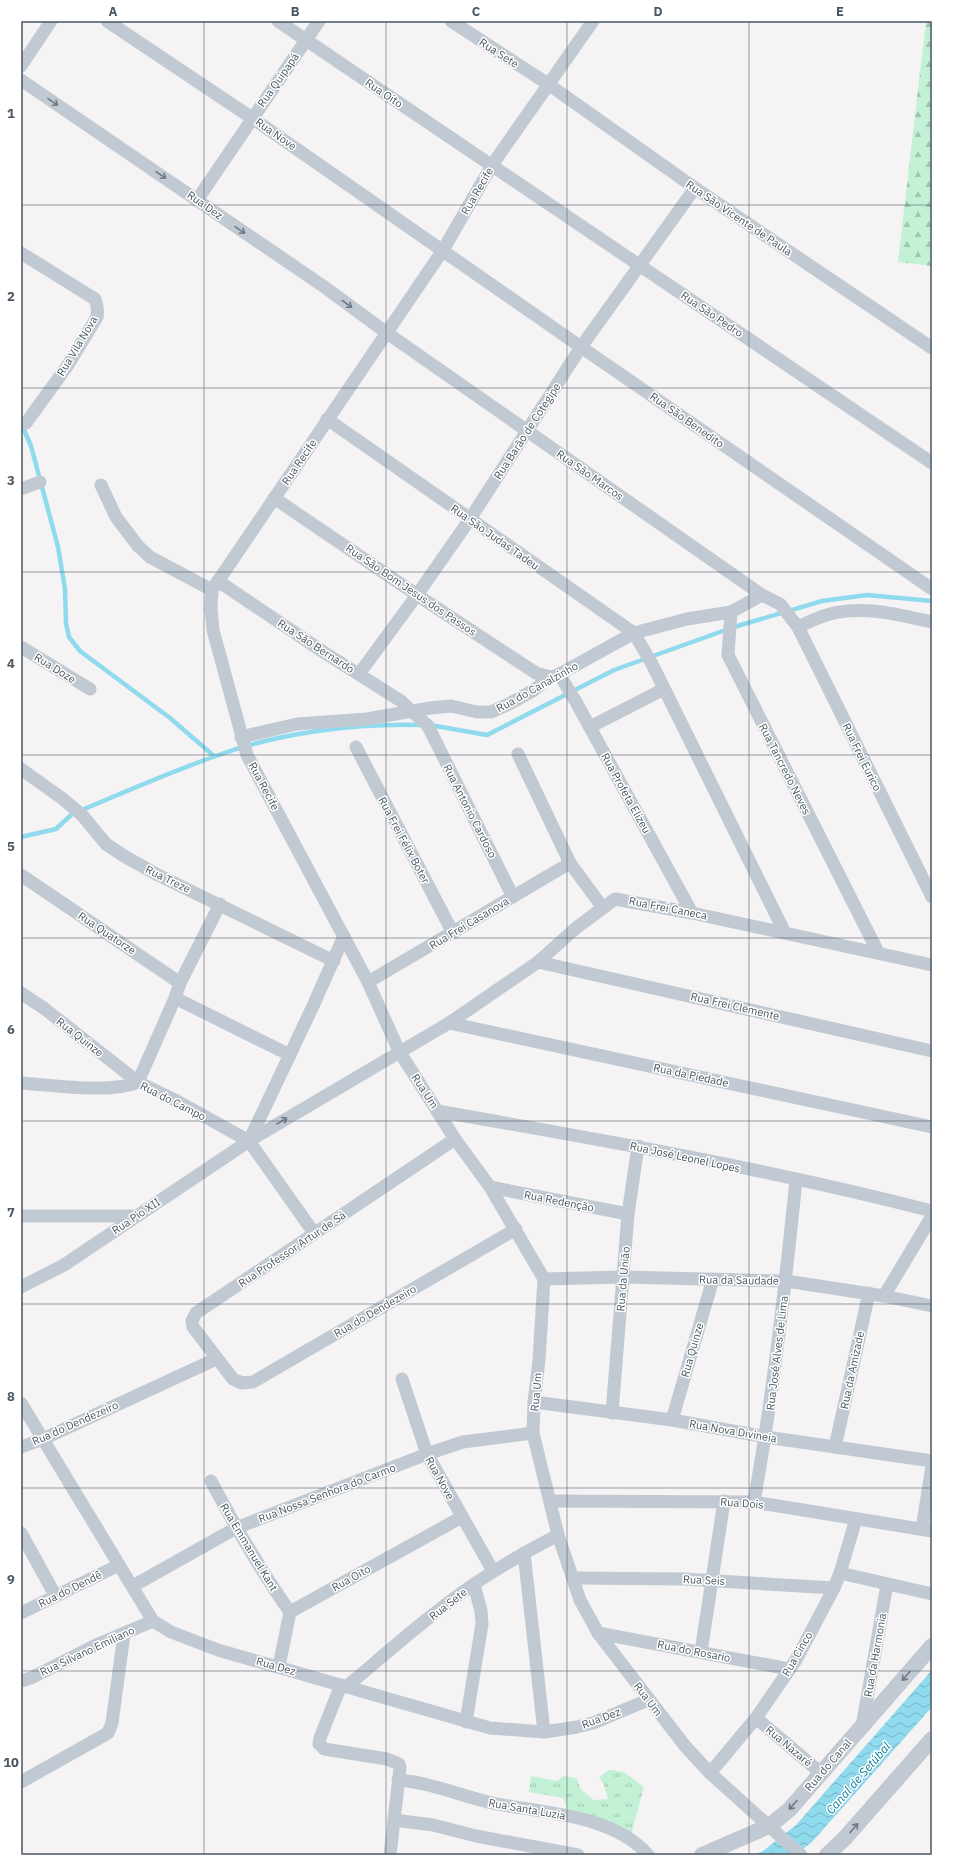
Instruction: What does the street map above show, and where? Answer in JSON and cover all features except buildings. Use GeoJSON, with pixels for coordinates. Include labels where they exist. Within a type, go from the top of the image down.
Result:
{"type":"FeatureCollection","features":[{"type":"Feature","properties":{"kind":"street"},"geometry":{"type":"LineString","coordinates":[[21,66],[51,21]]}},
{"type":"Feature","properties":{"kind":"street","name":"Rua Nove"},"geometry":{"type":"LineString","coordinates":[[107,21],[252,118],[442,250]]}},
{"type":"Feature","properties":{"kind":"street","name":"Rua Oito"},"geometry":{"type":"LineString","coordinates":[[278,21],[492,165]]}},
{"type":"Feature","properties":{"kind":"street","name":"Rua Quipapá"},"geometry":{"type":"LineString","coordinates":[[197,200],[319,21]]}},
{"type":"Feature","properties":{"kind":"street","name":"Rua Sete"},"geometry":{"type":"LineString","coordinates":[[450,21],[548,84]]}},
{"type":"Feature","properties":{"kind":"street","name":"Rua Recife"},"geometry":{"type":"LineString","coordinates":[[344,936],[247,755],[213,630],[210,609],[215,586],[442,250],[492,165],[593,21]]}},
{"type":"Feature","properties":{"kind":"street","name":"Rua Dez"},"geometry":{"type":"LineString","coordinates":[[21,80],[323,286],[386,333]]}},
{"type":"Feature","properties":{"kind":"street","name":"Rua São Vicente de Paula"},"geometry":{"type":"LineString","coordinates":[[548,84],[695,188],[932,348]]}},
{"type":"Feature","properties":{"kind":"street","name":"Rua São Pedro"},"geometry":{"type":"LineString","coordinates":[[492,165],[932,463]]}},
{"type":"Feature","properties":{"kind":"street","name":"Rua Barão de Cotegipe"},"geometry":{"type":"LineString","coordinates":[[359,674],[417,596],[470,520],[580,347],[695,188]]}},
{"type":"Feature","properties":{"kind":"street","name":"Rua São Benedito"},"geometry":{"type":"LineString","coordinates":[[442,250],[580,347],[932,589]]}},
{"type":"Feature","properties":{"kind":"street","name":"Rua Vila Nova"},"geometry":{"type":"LineString","coordinates":[[21,253],[95,299],[98,305],[96,317],[68,365],[26,423]]}},
{"type":"Feature","properties":{"kind":"street","name":"Rua São Marcos"},"geometry":{"type":"LineString","coordinates":[[386,333],[762,596],[780,604],[795,622]]}},
{"type":"Feature","properties":{"kind":"street","name":"Rua São Judas Tadeu"},"geometry":{"type":"LineString","coordinates":[[327,419],[634,633],[652,664],[785,933]]}},
{"type":"Feature","properties":{"kind":"street"},"geometry":{"type":"LineString","coordinates":[[21,489],[40,482]]}},
{"type":"Feature","properties":{"kind":"street","name":"Rua São Bernardo"},"geometry":{"type":"LineString","coordinates":[[101,485],[116,517],[144,552],[167,567],[215,586],[359,674],[401,701],[428,726]]}},
{"type":"Feature","properties":{"kind":"street","name":"Rua São Bom Jesus dos Passos"},"geometry":{"type":"LineString","coordinates":[[274,498],[417,596],[536,673],[558,678]]}},
{"type":"Feature","properties":{"kind":"street"},"geometry":{"type":"LineString","coordinates":[[731,615],[762,596]]}},
{"type":"Feature","properties":{"kind":"street"},"geometry":{"type":"LineString","coordinates":[[795,622],[830,614],[863,610],[907,616],[932,622]]}},
{"type":"Feature","properties":{"kind":"street","name":"Rua do Canalzinho"},"geometry":{"type":"LineString","coordinates":[[242,740],[297,724],[367,719],[415,713],[451,706],[477,712],[491,712],[558,678],[634,633],[687,619],[731,615]]}},
{"type":"Feature","properties":{"kind":"street","name":"Rua Tancredo Neves"},"geometry":{"type":"LineString","coordinates":[[731,615],[728,655],[730,661],[878,952]]}},
{"type":"Feature","properties":{"kind":"street","name":"Rua Frei Eurico"},"geometry":{"type":"LineString","coordinates":[[795,622],[932,896]]}},
{"type":"Feature","properties":{"kind":"street","name":"Rua Doze"},"geometry":{"type":"LineString","coordinates":[[21,647],[90,689]]}},
{"type":"Feature","properties":{"kind":"street","name":"Rua Profeta Elizeu"},"geometry":{"type":"LineString","coordinates":[[558,678],[576,702],[692,913]]}},
{"type":"Feature","properties":{"kind":"street"},"geometry":{"type":"LineString","coordinates":[[590,727],[664,689]]}},
{"type":"Feature","properties":{"kind":"street","name":"Rua Antonio Cardoso"},"geometry":{"type":"LineString","coordinates":[[428,726],[513,896]]}},
{"type":"Feature","properties":{"kind":"street","name":"Rua Frei Félix Boter"},"geometry":{"type":"LineString","coordinates":[[356,747],[453,933]]}},
{"type":"Feature","properties":{"kind":"street"},"geometry":{"type":"LineString","coordinates":[[518,754],[570,863],[603,908]]}},
{"type":"Feature","properties":{"kind":"street","name":"Rua Treze"},"geometry":{"type":"LineString","coordinates":[[21,769],[63,799],[82,815],[106,844],[124,856],[158,875],[334,961]]}},
{"type":"Feature","properties":{"kind":"street","name":"Rua Frei Casanova"},"geometry":{"type":"LineString","coordinates":[[368,982],[570,863]]}},
{"type":"Feature","properties":{"kind":"street","name":"Rua Quatorze"},"geometry":{"type":"LineString","coordinates":[[21,875],[180,983]]}},
{"type":"Feature","properties":{"kind":"street","name":"Rua Frei Caneca"},"geometry":{"type":"LineString","coordinates":[[399,1051],[449,1023],[538,962],[576,928],[613,900],[621,899],[692,913],[878,952],[932,965]]}},
{"type":"Feature","properties":{"kind":"street"},"geometry":{"type":"LineString","coordinates":[[138,1082],[175,998],[180,983],[220,904]]}},
{"type":"Feature","properties":{"kind":"street"},"geometry":{"type":"LineString","coordinates":[[314,1233],[249,1141],[334,961],[344,936]]}},
{"type":"Feature","properties":{"kind":"street","name":"Rua Um"},"geometry":{"type":"LineString","coordinates":[[344,936],[368,982],[399,1051],[455,1139],[490,1187],[544,1279],[540,1345],[534,1402],[533,1433],[551,1501],[558,1535],[580,1600],[598,1633],[648,1700],[685,1746],[710,1773],[801,1855]]}},
{"type":"Feature","properties":{"kind":"street","name":"Rua Frei Clemente"},"geometry":{"type":"LineString","coordinates":[[538,962],[932,1051]]}},
{"type":"Feature","properties":{"kind":"street","name":"Rua Quinze"},"geometry":{"type":"LineString","coordinates":[[21,993],[45,1009],[138,1082]]}},
{"type":"Feature","properties":{"kind":"street"},"geometry":{"type":"LineString","coordinates":[[175,998],[290,1055]]}},
{"type":"Feature","properties":{"kind":"street","name":"Rua da Piedade"},"geometry":{"type":"LineString","coordinates":[[449,1023],[932,1127]]}},
{"type":"Feature","properties":{"kind":"street","name":"Rua Pio XII"},"geometry":{"type":"LineString","coordinates":[[21,1287],[64,1265],[249,1141],[399,1051]]}},
{"type":"Feature","properties":{"kind":"street","name":"Rua do Campo"},"geometry":{"type":"LineString","coordinates":[[21,1083],[111,1088],[128,1086],[138,1082],[175,1100],[249,1141]]}},
{"type":"Feature","properties":{"kind":"street","name":"Rua José Leonel Lopes"},"geometry":{"type":"LineString","coordinates":[[437,1110],[638,1146],[882,1198],[932,1211]]}},
{"type":"Feature","properties":{"kind":"street","name":"Rua Professor Artur de Sá"},"geometry":{"type":"LineString","coordinates":[[233,1379],[216,1359],[193,1327],[192,1321],[194,1315],[455,1139]]}},
{"type":"Feature","properties":{"kind":"street","name":"Rua da União"},"geometry":{"type":"LineString","coordinates":[[612,1413],[628,1214],[638,1146]]}},
{"type":"Feature","properties":{"kind":"street","name":"Rua José Alves de Lima"},"geometry":{"type":"LineString","coordinates":[[754,1502],[766,1437],[786,1281],[796,1180]]}},
{"type":"Feature","properties":{"kind":"street","name":"Rua Redenção"},"geometry":{"type":"LineString","coordinates":[[490,1187],[628,1214]]}},
{"type":"Feature","properties":{"kind":"street"},"geometry":{"type":"LineString","coordinates":[[21,1216],[135,1216]]}},
{"type":"Feature","properties":{"kind":"street"},"geometry":{"type":"LineString","coordinates":[[884,1296],[932,1216]]}},
{"type":"Feature","properties":{"kind":"street","name":"Rua do Dendezeiro"},"geometry":{"type":"LineString","coordinates":[[233,1379],[242,1383],[253,1382],[516,1229]]}},
{"type":"Feature","properties":{"kind":"street","name":"Rua da Saudade"},"geometry":{"type":"LineString","coordinates":[[544,1279],[623,1277],[786,1281],[869,1293],[932,1306]]}},
{"type":"Feature","properties":{"kind":"street","name":"Rua Quinze"},"geometry":{"type":"LineString","coordinates":[[672,1420],[713,1279]]}},
{"type":"Feature","properties":{"kind":"street","name":"Rua da Amizade"},"geometry":{"type":"LineString","coordinates":[[835,1447],[869,1293]]}},
{"type":"Feature","properties":{"kind":"street","name":"Rua do Dendezeiro"},"geometry":{"type":"LineString","coordinates":[[21,1447],[43,1439],[216,1359]]}},
{"type":"Feature","properties":{"kind":"street","name":"Rua Nove"},"geometry":{"type":"LineString","coordinates":[[402,1379],[427,1454],[493,1572]]}},
{"type":"Feature","properties":{"kind":"street","name":"Rua Nova Divineia"},"geometry":{"type":"LineString","coordinates":[[534,1402],[672,1420],[766,1437],[932,1461]]}},
{"type":"Feature","properties":{"kind":"street","name":"Rua Dez"},"geometry":{"type":"LineString","coordinates":[[21,1403],[153,1621],[164,1629],[218,1650],[279,1666],[490,1728],[544,1732],[593,1723],[648,1700]]}},
{"type":"Feature","properties":{"kind":"street","name":"Rua Nossa Senhora do Carmo"},"geometry":{"type":"LineString","coordinates":[[133,1586],[236,1528],[427,1454],[463,1442],[533,1433]]}},
{"type":"Feature","properties":{"kind":"street"},"geometry":{"type":"LineString","coordinates":[[927,1530],[932,1466]]}},
{"type":"Feature","properties":{"kind":"street","name":"Rua Emmanuel Kant"},"geometry":{"type":"LineString","coordinates":[[211,1480],[236,1528],[269,1583],[290,1612]]}},
{"type":"Feature","properties":{"kind":"street","name":"Rua Dois"},"geometry":{"type":"LineString","coordinates":[[551,1501],[754,1502],[927,1530]]}},
{"type":"Feature","properties":{"kind":"street"},"geometry":{"type":"LineString","coordinates":[[701,1652],[724,1501]]}},
{"type":"Feature","properties":{"kind":"street","name":"Rua Oito"},"geometry":{"type":"LineString","coordinates":[[290,1612],[462,1517]]}},
{"type":"Feature","properties":{"kind":"street","name":"Rua Cinco"},"geometry":{"type":"LineString","coordinates":[[710,1773],[756,1718],[789,1669],[834,1588],[856,1519]]}},
{"type":"Feature","properties":{"kind":"street"},"geometry":{"type":"LineString","coordinates":[[21,1533],[55,1595]]}},
{"type":"Feature","properties":{"kind":"street","name":"Rua Sete"},"geometry":{"type":"LineString","coordinates":[[344,1686],[474,1584],[524,1553],[558,1535]]}},
{"type":"Feature","properties":{"kind":"street"},"geometry":{"type":"LineString","coordinates":[[524,1553],[544,1732]]}},
{"type":"Feature","properties":{"kind":"street","name":"Rua do Dendê"},"geometry":{"type":"LineString","coordinates":[[21,1613],[55,1595],[119,1565]]}},
{"type":"Feature","properties":{"kind":"street"},"geometry":{"type":"LineString","coordinates":[[840,1573],[932,1594]]}},
{"type":"Feature","properties":{"kind":"street","name":"Rua Seis"},"geometry":{"type":"LineString","coordinates":[[573,1578],[712,1580],[834,1588]]}},
{"type":"Feature","properties":{"kind":"street"},"geometry":{"type":"LineString","coordinates":[[466,1722],[482,1624],[481,1612],[474,1584]]}},
{"type":"Feature","properties":{"kind":"street","name":"Rua da Harmonia"},"geometry":{"type":"LineString","coordinates":[[862,1727],[887,1584]]}},
{"type":"Feature","properties":{"kind":"street"},"geometry":{"type":"LineString","coordinates":[[279,1666],[290,1612]]}},
{"type":"Feature","properties":{"kind":"street","name":"Rua Silvano Emiliano"},"geometry":{"type":"LineString","coordinates":[[21,1681],[31,1678],[96,1645],[153,1621]]}},
{"type":"Feature","properties":{"kind":"street","name":"Rua do Rosario"},"geometry":{"type":"LineString","coordinates":[[598,1633],[789,1669]]}},
{"type":"Feature","properties":{"kind":"street"},"geometry":{"type":"LineString","coordinates":[[21,1782],[105,1736],[110,1729],[124,1634]]}},
{"type":"Feature","properties":{"kind":"street","name":"Rua do Canal"},"geometry":{"type":"LineString","coordinates":[[702,1855],[774,1831],[789,1810],[932,1646]]}},
{"type":"Feature","properties":{"kind":"street"},"geometry":{"type":"LineString","coordinates":[[344,1686],[320,1738],[319,1744],[324,1749],[396,1761],[400,1768],[390,1855]]}},
{"type":"Feature","properties":{"kind":"street","name":"Rua Nazaré"},"geometry":{"type":"LineString","coordinates":[[756,1718],[821,1774]]}},
{"type":"Feature","properties":{"kind":"street"},"geometry":{"type":"LineString","coordinates":[[826,1855],[845,1838],[932,1739]]}},
{"type":"Feature","properties":{"kind":"street","name":"Rua Santa Luzia"},"geometry":{"type":"LineString","coordinates":[[398,1780],[426,1784],[494,1803],[553,1813],[593,1822],[632,1840],[648,1855]]}},
{"type":"Feature","properties":{"kind":"street"},"geometry":{"type":"LineString","coordinates":[[394,1820],[433,1825],[476,1836],[578,1855]]}},
{"type":"Feature","properties":{"kind":"green space"},"geometry":{"type":"Polygon","coordinates":[[[926,21],[932,21],[932,266],[898,262],[926,21]]]}},
{"type":"Feature","properties":{"kind":"green space"},"geometry":{"type":"Polygon","coordinates":[[[609,1770],[624,1772],[644,1787],[631,1835],[568,1811],[563,1798],[529,1792],[531,1776],[557,1781],[563,1776],[577,1778],[580,1788],[593,1800],[608,1799],[604,1785],[599,1777],[609,1770]]]}},
{"type":"Feature","properties":{"kind":"water","name":"Canal de Setúbal"},"geometry":{"type":"Polygon","coordinates":[[[932,1670],[932,1707],[812,1842],[795,1855],[754,1855],[763,1851],[796,1825],[932,1670]]]}},
{"type":"Feature","properties":{"kind":"waterway"},"geometry":{"type":"LineString","coordinates":[[21,423],[31,446],[58,547],[65,589],[66,623],[69,637],[80,651],[170,718],[214,756]]}},
{"type":"Feature","properties":{"kind":"waterway"},"geometry":{"type":"LineString","coordinates":[[430,725],[487,735],[614,670],[734,627],[822,601],[867,595],[932,601]]}},
{"type":"Feature","properties":{"kind":"waterway"},"geometry":{"type":"LineString","coordinates":[[21,837],[56,829],[72,814],[177,770],[237,749],[316,731],[370,726],[423,725]]}}]}
